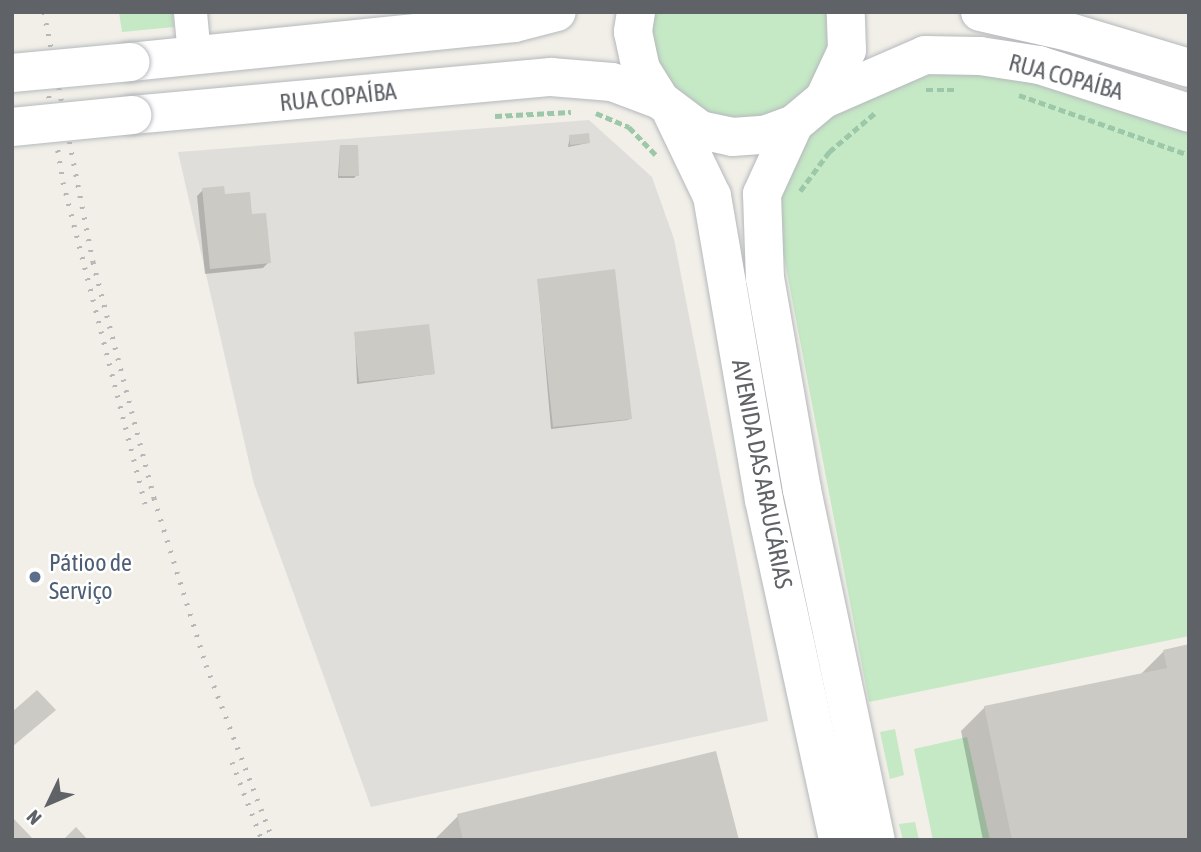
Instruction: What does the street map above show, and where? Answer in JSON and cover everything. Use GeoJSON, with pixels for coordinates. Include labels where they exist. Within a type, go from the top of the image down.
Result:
{"type":"FeatureCollection","features":[{"type":"Feature","properties":{"kind":"main road"},"geometry":{"type":"LineString","coordinates":[[12,73],[514,23],[557,12]]}},
{"type":"Feature","properties":{"kind":"main road","name":"AVENIDA DAS ARAUCÁRIAS"},"geometry":{"type":"LineString","coordinates":[[636,12],[633,32],[641,69],[666,106],[712,196],[764,499],[838,840]]}},
{"type":"Feature","properties":{"kind":"main road"},"geometry":{"type":"LineString","coordinates":[[794,124],[824,99],[847,50],[846,12]]}},
{"type":"Feature","properties":{"kind":"main road","name":"RUA COPAÍBA"},"geometry":{"type":"LineString","coordinates":[[980,12],[1182,61]]}},
{"type":"Feature","properties":{"kind":"main road","name":"RUA COPAÍBA"},"geometry":{"type":"LineString","coordinates":[[824,99],[925,55],[980,56],[1039,65],[1189,113]]}},
{"type":"Feature","properties":{"kind":"main road","name":"RUA COPAÍBA"},"geometry":{"type":"LineString","coordinates":[[12,127],[551,77],[612,82],[666,106],[700,130],[732,137],[764,135],[794,124]]}},
{"type":"Feature","properties":{"kind":"main road","name":"AVENIDA DAS ARAUCÁRIAS"},"geometry":{"type":"LineString","coordinates":[[794,124],[762,194],[760,228],[802,490],[876,840]]}},
{"type":"Feature","properties":{"kind":"main road"},"geometry":{"type":"LineString","coordinates":[[764,499],[802,490]]}},
{"type":"Feature","properties":{"kind":"street"},"geometry":{"type":"LineString","coordinates":[[190,12],[194,55]]}},
{"type":"Feature","properties":{"kind":"path"},"geometry":{"type":"LineString","coordinates":[[913,90],[962,89]]}},
{"type":"Feature","properties":{"kind":"path"},"geometry":{"type":"LineString","coordinates":[[1012,93],[1189,155]]}},
{"type":"Feature","properties":{"kind":"path"},"geometry":{"type":"LineString","coordinates":[[798,193],[829,152],[880,108]]}},
{"type":"Feature","properties":{"kind":"path"},"geometry":{"type":"LineString","coordinates":[[593,111],[629,127],[660,160]]}},
{"type":"Feature","properties":{"kind":"path"},"geometry":{"type":"LineString","coordinates":[[486,117],[579,112]]}},
{"type":"Feature","properties":{"kind":"shaded area"},"geometry":{"type":"Polygon","coordinates":[[[589,120],[652,177],[674,239],[768,721],[371,807],[254,484],[178,152],[589,120]]]}},
{"type":"Feature","properties":{"kind":"green space"},"geometry":{"type":"Polygon","coordinates":[[[119,12],[173,12],[174,27],[122,32],[119,12]]]}},
{"type":"Feature","properties":{"kind":"green space"},"geometry":{"type":"Polygon","coordinates":[[[644,12],[837,12],[836,56],[780,120],[722,126],[671,98],[644,12]]]}},
{"type":"Feature","properties":{"kind":"green space"},"geometry":{"type":"Polygon","coordinates":[[[964,70],[1048,80],[1189,127],[1189,636],[869,702],[776,215],[788,168],[805,139],[845,106],[900,79],[964,70]]]}},
{"type":"Feature","properties":{"kind":"green space"},"geometry":{"type":"Polygon","coordinates":[[[895,729],[904,775],[890,779],[880,732],[895,729]]]}},
{"type":"Feature","properties":{"kind":"green space"},"geometry":{"type":"Polygon","coordinates":[[[967,737],[990,840],[933,840],[914,749],[967,737]]]}},
{"type":"Feature","properties":{"kind":"green space"},"geometry":{"type":"Polygon","coordinates":[[[915,822],[919,840],[903,840],[899,824],[915,822]]]}},
{"type":"Feature","properties":{"kind":"building"},"geometry":{"type":"Polygon","coordinates":[[[589,133],[590,143],[570,145],[569,135],[589,133]]]}},
{"type":"Feature","properties":{"kind":"building"},"geometry":{"type":"Polygon","coordinates":[[[340,145],[358,145],[359,176],[339,176],[340,145]]]}},
{"type":"Feature","properties":{"kind":"building"},"geometry":{"type":"Polygon","coordinates":[[[224,186],[225,194],[250,192],[252,214],[266,213],[271,263],[210,269],[202,188],[224,186]]]}},
{"type":"Feature","properties":{"kind":"building"},"geometry":{"type":"Polygon","coordinates":[[[615,269],[632,419],[553,427],[537,279],[615,269]]]}},
{"type":"Feature","properties":{"kind":"building"},"geometry":{"type":"Polygon","coordinates":[[[429,324],[435,374],[359,382],[354,332],[429,324]]]}},
{"type":"Feature","properties":{"kind":"building"},"geometry":{"type":"Polygon","coordinates":[[[1189,644],[1189,840],[1012,840],[984,706],[1167,668],[1163,650],[1189,644]]]}},
{"type":"Feature","properties":{"kind":"building"},"geometry":{"type":"Polygon","coordinates":[[[37,690],[56,710],[12,747],[12,712],[37,690]]]}},
{"type":"Feature","properties":{"kind":"building"},"geometry":{"type":"Polygon","coordinates":[[[716,751],[739,840],[463,840],[457,814],[716,751]]]}},
{"type":"Feature","properties":{"kind":"building"},"geometry":{"type":"Polygon","coordinates":[[[12,817],[34,840],[12,840],[12,817]]]}},
{"type":"Feature","properties":{"kind":"building"},"geometry":{"type":"Polygon","coordinates":[[[76,827],[88,840],[63,840],[76,827]]]}},
{"type":"Feature","properties":{"kind":"railway"},"geometry":{"type":"LineString","coordinates":[[44,12],[93,262],[154,498],[206,665],[273,840]]}},
{"type":"Feature","properties":{"kind":"railway"},"geometry":{"type":"LineString","coordinates":[[45,74],[63,182],[145,504]]}},
{"type":"Feature","properties":{"kind":"railway"},"geometry":{"type":"LineString","coordinates":[[232,762],[262,840]]}},
{"type":"Feature","properties":{"kind":"place","name":"Pátioo de Serviço"},"geometry":{"type":"Point","coordinates":[35,577]}}]}
